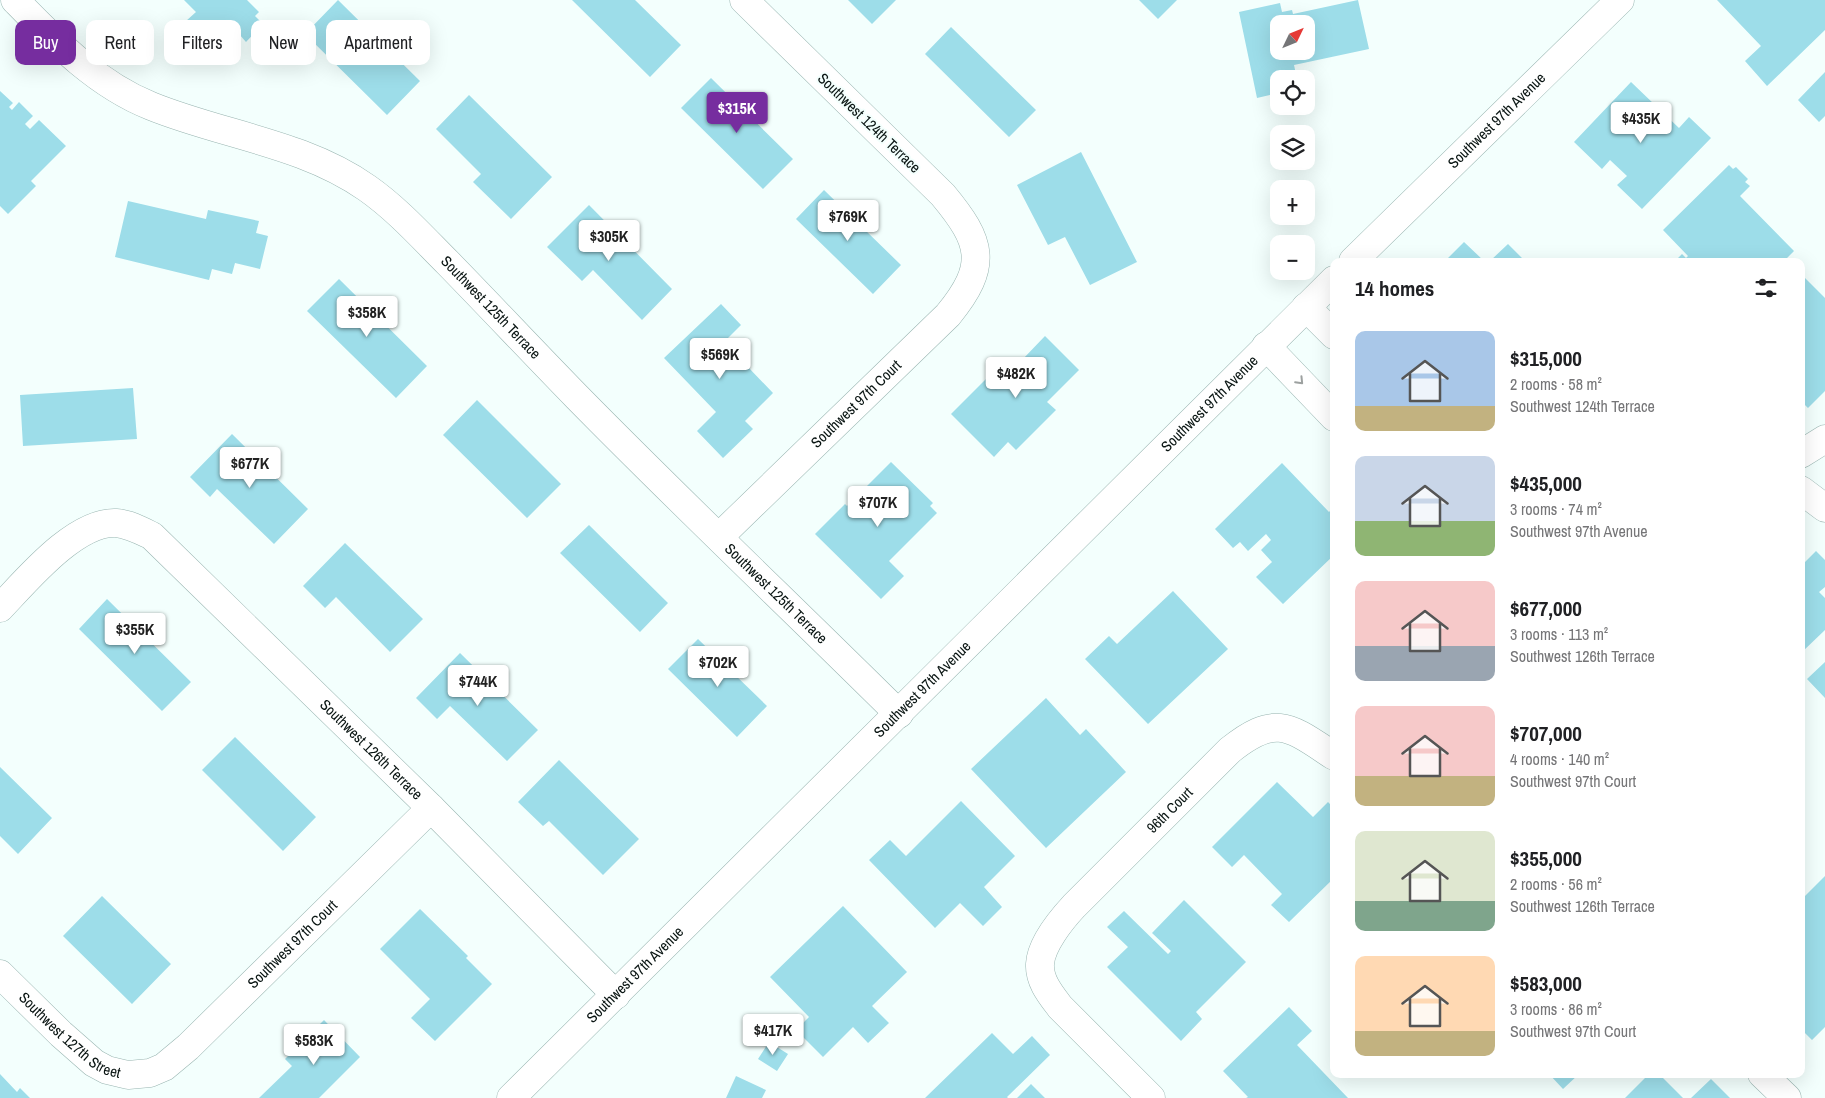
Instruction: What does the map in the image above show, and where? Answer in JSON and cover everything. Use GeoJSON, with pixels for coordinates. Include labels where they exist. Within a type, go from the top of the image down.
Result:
{"type":"FeatureCollection","features":[{"type":"Feature","properties":{"kind":"street","name":"Southwest 125th Terrace"},"geometry":{"type":"LineString","coordinates":[[15,0],[72,56],[133,98],[153,107],[303,155],[338,171],[365,187],[387,204],[419,234],[577,397],[899,714]]}},
{"type":"Feature","properties":{"kind":"street","name":"Southwest 124th Terrace"},"geometry":{"type":"LineString","coordinates":[[744,0],[942,195],[966,225],[976,249],[976,259]]}},
{"type":"Feature","properties":{"kind":"street","name":"Southwest 97th Avenue"},"geometry":{"type":"LineString","coordinates":[[1356,258],[1620,0]]}},
{"type":"Feature","properties":{"kind":"street","name":"Southwest 97th Court"},"geometry":{"type":"LineString","coordinates":[[719,537],[948,315],[967,289],[974,274],[976,259]]}},
{"type":"Feature","properties":{"kind":"street","name":"Southwest 97th Avenue"},"geometry":{"type":"LineString","coordinates":[[511,1098],[1330,284]]}},
{"type":"Feature","properties":{"kind":"street"},"geometry":{"type":"LineString","coordinates":[[1306,307],[1330,331]]}},
{"type":"Feature","properties":{"kind":"street"},"geometry":{"type":"LineString","coordinates":[[1266,346],[1330,413]]}},
{"type":"Feature","properties":{"kind":"street"},"geometry":{"type":"LineString","coordinates":[[1805,452],[1825,439]]}},
{"type":"Feature","properties":{"kind":"street"},"geometry":{"type":"LineString","coordinates":[[1805,493],[1825,508]]}},
{"type":"Feature","properties":{"kind":"street","name":"Southwest 126th Terrace"},"geometry":{"type":"LineString","coordinates":[[0,608],[50,557],[72,540],[98,526],[115,523],[129,525],[152,536],[431,808],[616,994]]}},
{"type":"Feature","properties":{"kind":"street","name":"96th Court"},"geometry":{"type":"LineString","coordinates":[[1152,1098],[1060,1007],[1048,990],[1042,978],[1040,964],[1052,934],[1068,912],[1230,750],[1246,737],[1271,728],[1283,728],[1297,732],[1330,753]]}},
{"type":"Feature","properties":{"kind":"street","name":"Southwest 97th Court"},"geometry":{"type":"LineString","coordinates":[[150,1073],[164,1067],[188,1047],[431,808]]}},
{"type":"Feature","properties":{"kind":"street","name":"Southwest 127th Street"},"geometry":{"type":"LineString","coordinates":[[0,974],[61,1034],[94,1063],[118,1073],[137,1075],[150,1073]]}},
{"type":"Feature","properties":{"kind":"street"},"geometry":{"type":"LineString","coordinates":[[1766,1078],[1786,1098]]}},
{"type":"Feature","properties":{"kind":"building"},"geometry":{"type":"Polygon","coordinates":[[[184,0],[247,0],[259,12],[255,16],[259,20],[251,20],[251,37],[246,42],[241,36],[241,20],[187,20],[196,12],[184,0]]]}},
{"type":"Feature","properties":{"kind":"building"},"geometry":{"type":"Polygon","coordinates":[[[338,0],[358,20],[326,20],[326,55],[316,45],[316,23],[338,0]]]}},
{"type":"Feature","properties":{"kind":"building"},"geometry":{"type":"Polygon","coordinates":[[[572,0],[635,0],[681,45],[650,77],[572,0]]]}},
{"type":"Feature","properties":{"kind":"building"},"geometry":{"type":"Polygon","coordinates":[[[848,0],[896,0],[872,24],[848,0]]]}},
{"type":"Feature","properties":{"kind":"building"},"geometry":{"type":"Polygon","coordinates":[[[1139,0],[1177,0],[1158,19],[1139,0]]]}},
{"type":"Feature","properties":{"kind":"building"},"geometry":{"type":"Polygon","coordinates":[[[1358,0],[1369,49],[1294,65],[1295,70],[1270,70],[1270,95],[1257,98],[1239,12],[1280,3],[1282,12],[1292,10],[1293,14],[1358,0]]]}},
{"type":"Feature","properties":{"kind":"building"},"geometry":{"type":"Polygon","coordinates":[[[1717,0],[1825,0],[1825,30],[1767,86],[1745,61],[1761,46],[1717,0]]]}},
{"type":"Feature","properties":{"kind":"building"},"geometry":{"type":"Polygon","coordinates":[[[951,27],[1036,110],[1009,137],[925,54],[951,27]]]}},
{"type":"Feature","properties":{"kind":"building"},"geometry":{"type":"Polygon","coordinates":[[[336,65],[404,65],[420,81],[387,115],[336,65]]]}},
{"type":"Feature","properties":{"kind":"building"},"geometry":{"type":"Polygon","coordinates":[[[1825,72],[1825,116],[1819,122],[1798,100],[1825,72]]]}},
{"type":"Feature","properties":{"kind":"building"},"geometry":{"type":"Polygon","coordinates":[[[711,78],[793,159],[763,189],[681,108],[711,78]]]}},
{"type":"Feature","properties":{"kind":"building"},"geometry":{"type":"Polygon","coordinates":[[[1631,82],[1679,128],[1689,117],[1711,138],[1642,209],[1617,185],[1627,176],[1610,160],[1602,169],[1574,142],[1631,82]]]}},
{"type":"Feature","properties":{"kind":"building"},"geometry":{"type":"Polygon","coordinates":[[[0,91],[13,103],[9,107],[12,110],[19,102],[33,116],[25,124],[30,129],[39,120],[66,146],[31,181],[36,186],[8,214],[0,206],[0,91]]]}},
{"type":"Feature","properties":{"kind":"building"},"geometry":{"type":"Polygon","coordinates":[[[469,95],[552,177],[511,219],[473,182],[481,174],[436,129],[469,95]]]}},
{"type":"Feature","properties":{"kind":"building"},"geometry":{"type":"Polygon","coordinates":[[[1081,152],[1137,262],[1090,285],[1065,237],[1048,245],[1017,185],[1081,152]]]}},
{"type":"Feature","properties":{"kind":"building"},"geometry":{"type":"Polygon","coordinates":[[[1729,165],[1733,169],[1736,167],[1748,179],[1745,182],[1750,186],[1740,196],[1794,251],[1787,258],[1686,258],[1688,256],[1663,230],[1729,165]]]}},
{"type":"Feature","properties":{"kind":"building"},"geometry":{"type":"Polygon","coordinates":[[[824,190],[901,265],[873,294],[796,219],[824,190]]]}},
{"type":"Feature","properties":{"kind":"building"},"geometry":{"type":"Polygon","coordinates":[[[128,201],[206,219],[208,210],[259,221],[256,233],[268,236],[260,269],[235,263],[232,274],[212,269],[209,280],[115,257],[128,201]]]}},
{"type":"Feature","properties":{"kind":"building"},"geometry":{"type":"Polygon","coordinates":[[[589,205],[672,289],[642,320],[593,270],[582,281],[547,247],[589,205]]]}},
{"type":"Feature","properties":{"kind":"building"},"geometry":{"type":"Polygon","coordinates":[[[1464,242],[1481,258],[1448,258],[1464,242]]]}},
{"type":"Feature","properties":{"kind":"building"},"geometry":{"type":"Polygon","coordinates":[[[1508,244],[1522,258],[1493,258],[1508,244]]]}},
{"type":"Feature","properties":{"kind":"building"},"geometry":{"type":"Polygon","coordinates":[[[1682,254],[1686,258],[1678,258],[1682,254]]]}},
{"type":"Feature","properties":{"kind":"building"},"geometry":{"type":"Polygon","coordinates":[[[1805,278],[1825,298],[1825,391],[1808,408],[1805,405],[1805,278]]]}},
{"type":"Feature","properties":{"kind":"building"},"geometry":{"type":"Polygon","coordinates":[[[339,279],[427,366],[396,398],[307,311],[339,279]]]}},
{"type":"Feature","properties":{"kind":"building"},"geometry":{"type":"Polygon","coordinates":[[[721,304],[741,325],[724,342],[773,393],[745,421],[753,429],[723,458],[697,431],[716,412],[664,358],[721,304]]]}},
{"type":"Feature","properties":{"kind":"building"},"geometry":{"type":"Polygon","coordinates":[[[1045,336],[1079,370],[1047,402],[1056,410],[1016,450],[1008,442],[994,457],[951,414],[992,373],[1001,382],[1045,336]]]}},
{"type":"Feature","properties":{"kind":"building"},"geometry":{"type":"Polygon","coordinates":[[[133,388],[137,439],[23,446],[20,395],[133,388]]]}},
{"type":"Feature","properties":{"kind":"building"},"geometry":{"type":"Polygon","coordinates":[[[477,400],[561,484],[527,518],[443,435],[477,400]]]}},
{"type":"Feature","properties":{"kind":"building"},"geometry":{"type":"Polygon","coordinates":[[[232,434],[308,509],[274,544],[217,489],[210,497],[190,477],[232,434]]]}},
{"type":"Feature","properties":{"kind":"building"},"geometry":{"type":"Polygon","coordinates":[[[891,462],[933,503],[930,506],[937,513],[889,561],[904,576],[881,599],[815,534],[845,504],[847,506],[891,462]]]}},
{"type":"Feature","properties":{"kind":"building"},"geometry":{"type":"Polygon","coordinates":[[[1282,463],[1330,511],[1330,559],[1283,604],[1256,577],[1272,562],[1261,550],[1271,540],[1266,534],[1248,551],[1240,542],[1233,548],[1215,529],[1282,463]]]}},
{"type":"Feature","properties":{"kind":"building"},"geometry":{"type":"Polygon","coordinates":[[[589,525],[668,603],[640,632],[560,553],[589,525]]]}},
{"type":"Feature","properties":{"kind":"building"},"geometry":{"type":"Polygon","coordinates":[[[345,543],[423,619],[390,652],[336,597],[325,608],[303,586],[345,543]]]}},
{"type":"Feature","properties":{"kind":"building"},"geometry":{"type":"Polygon","coordinates":[[[1816,551],[1825,560],[1825,587],[1819,592],[1825,598],[1825,630],[1805,649],[1805,562],[1816,551]]]}},
{"type":"Feature","properties":{"kind":"building"},"geometry":{"type":"Polygon","coordinates":[[[1173,591],[1228,649],[1148,724],[1085,659],[1109,636],[1117,644],[1173,591]]]}},
{"type":"Feature","properties":{"kind":"building"},"geometry":{"type":"Polygon","coordinates":[[[107,599],[191,682],[162,711],[79,629],[107,599]]]}},
{"type":"Feature","properties":{"kind":"building"},"geometry":{"type":"Polygon","coordinates":[[[698,639],[767,706],[737,737],[668,669],[698,639]]]}},
{"type":"Feature","properties":{"kind":"building"},"geometry":{"type":"Polygon","coordinates":[[[460,653],[538,730],[507,761],[450,706],[437,719],[416,698],[460,653]]]}},
{"type":"Feature","properties":{"kind":"building"},"geometry":{"type":"Polygon","coordinates":[[[1825,662],[1825,698],[1807,679],[1825,662]]]}},
{"type":"Feature","properties":{"kind":"building"},"geometry":{"type":"Polygon","coordinates":[[[1046,698],[1080,735],[1086,729],[1126,772],[1046,848],[971,769],[1046,698]]]}},
{"type":"Feature","properties":{"kind":"building"},"geometry":{"type":"Polygon","coordinates":[[[235,737],[316,817],[283,851],[202,770],[235,737]]]}},
{"type":"Feature","properties":{"kind":"building"},"geometry":{"type":"Polygon","coordinates":[[[559,760],[639,839],[603,875],[549,821],[543,826],[518,802],[559,760]]]}},
{"type":"Feature","properties":{"kind":"building"},"geometry":{"type":"Polygon","coordinates":[[[0,767],[52,818],[18,854],[0,836],[0,767]]]}},
{"type":"Feature","properties":{"kind":"building"},"geometry":{"type":"Polygon","coordinates":[[[1277,782],[1313,817],[1328,802],[1330,804],[1330,882],[1289,922],[1271,905],[1282,894],[1244,855],[1232,867],[1212,847],[1277,782]]]}},
{"type":"Feature","properties":{"kind":"building"},"geometry":{"type":"Polygon","coordinates":[[[961,801],[1015,856],[984,887],[1002,907],[983,926],[960,903],[935,928],[869,860],[890,840],[906,856],[961,801]]]}},
{"type":"Feature","properties":{"kind":"building"},"geometry":{"type":"Polygon","coordinates":[[[1825,876],[1825,1027],[1812,1040],[1805,1033],[1805,896],[1825,876]]]}},
{"type":"Feature","properties":{"kind":"building"},"geometry":{"type":"Polygon","coordinates":[[[102,896],[171,964],[132,1004],[63,936],[102,896]]]}},
{"type":"Feature","properties":{"kind":"building"},"geometry":{"type":"Polygon","coordinates":[[[1184,900],[1246,962],[1196,1012],[1202,1019],[1181,1041],[1107,967],[1128,947],[1107,927],[1124,911],[1168,954],[1171,951],[1152,933],[1184,900]]]}},
{"type":"Feature","properties":{"kind":"building"},"geometry":{"type":"Polygon","coordinates":[[[843,906],[907,972],[872,1006],[889,1023],[868,1043],[853,1027],[823,1057],[796,1030],[809,1017],[770,977],[843,906]]]}},
{"type":"Feature","properties":{"kind":"building"},"geometry":{"type":"Polygon","coordinates":[[[420,909],[468,956],[466,958],[492,984],[435,1041],[411,1018],[430,999],[380,949],[420,909]]]}},
{"type":"Feature","properties":{"kind":"building"},"geometry":{"type":"Polygon","coordinates":[[[1289,1007],[1312,1031],[1297,1045],[1348,1098],[1246,1098],[1248,1097],[1223,1071],[1289,1007]]]}},
{"type":"Feature","properties":{"kind":"building"},"geometry":{"type":"Polygon","coordinates":[[[324,1020],[360,1057],[319,1098],[259,1098],[292,1066],[285,1059],[324,1020]]]}},
{"type":"Feature","properties":{"kind":"building"},"geometry":{"type":"Polygon","coordinates":[[[992,1033],[1013,1054],[1032,1036],[1050,1055],[1008,1098],[925,1098],[992,1033]]]}},
{"type":"Feature","properties":{"kind":"building"},"geometry":{"type":"Polygon","coordinates":[[[769,1042],[788,1054],[777,1071],[758,1059],[769,1042]]]}},
{"type":"Feature","properties":{"kind":"building"},"geometry":{"type":"Polygon","coordinates":[[[0,1074],[17,1092],[20,1088],[30,1098],[0,1098],[0,1074]]]}},
{"type":"Feature","properties":{"kind":"building"},"geometry":{"type":"Polygon","coordinates":[[[736,1076],[766,1090],[762,1098],[726,1098],[736,1076]]]}},
{"type":"Feature","properties":{"kind":"building"},"geometry":{"type":"Polygon","coordinates":[[[1553,1078],[1575,1078],[1563,1089],[1553,1078]]]}},
{"type":"Feature","properties":{"kind":"building"},"geometry":{"type":"Polygon","coordinates":[[[1645,1078],[1663,1078],[1683,1098],[1625,1098],[1645,1078]]]}},
{"type":"Feature","properties":{"kind":"building"},"geometry":{"type":"Polygon","coordinates":[[[1711,1079],[1730,1098],[1691,1098],[1711,1079]]]}},
{"type":"Feature","properties":{"kind":"building"},"geometry":{"type":"Polygon","coordinates":[[[1031,1084],[1045,1098],[1017,1098],[1031,1084]]]}}]}
